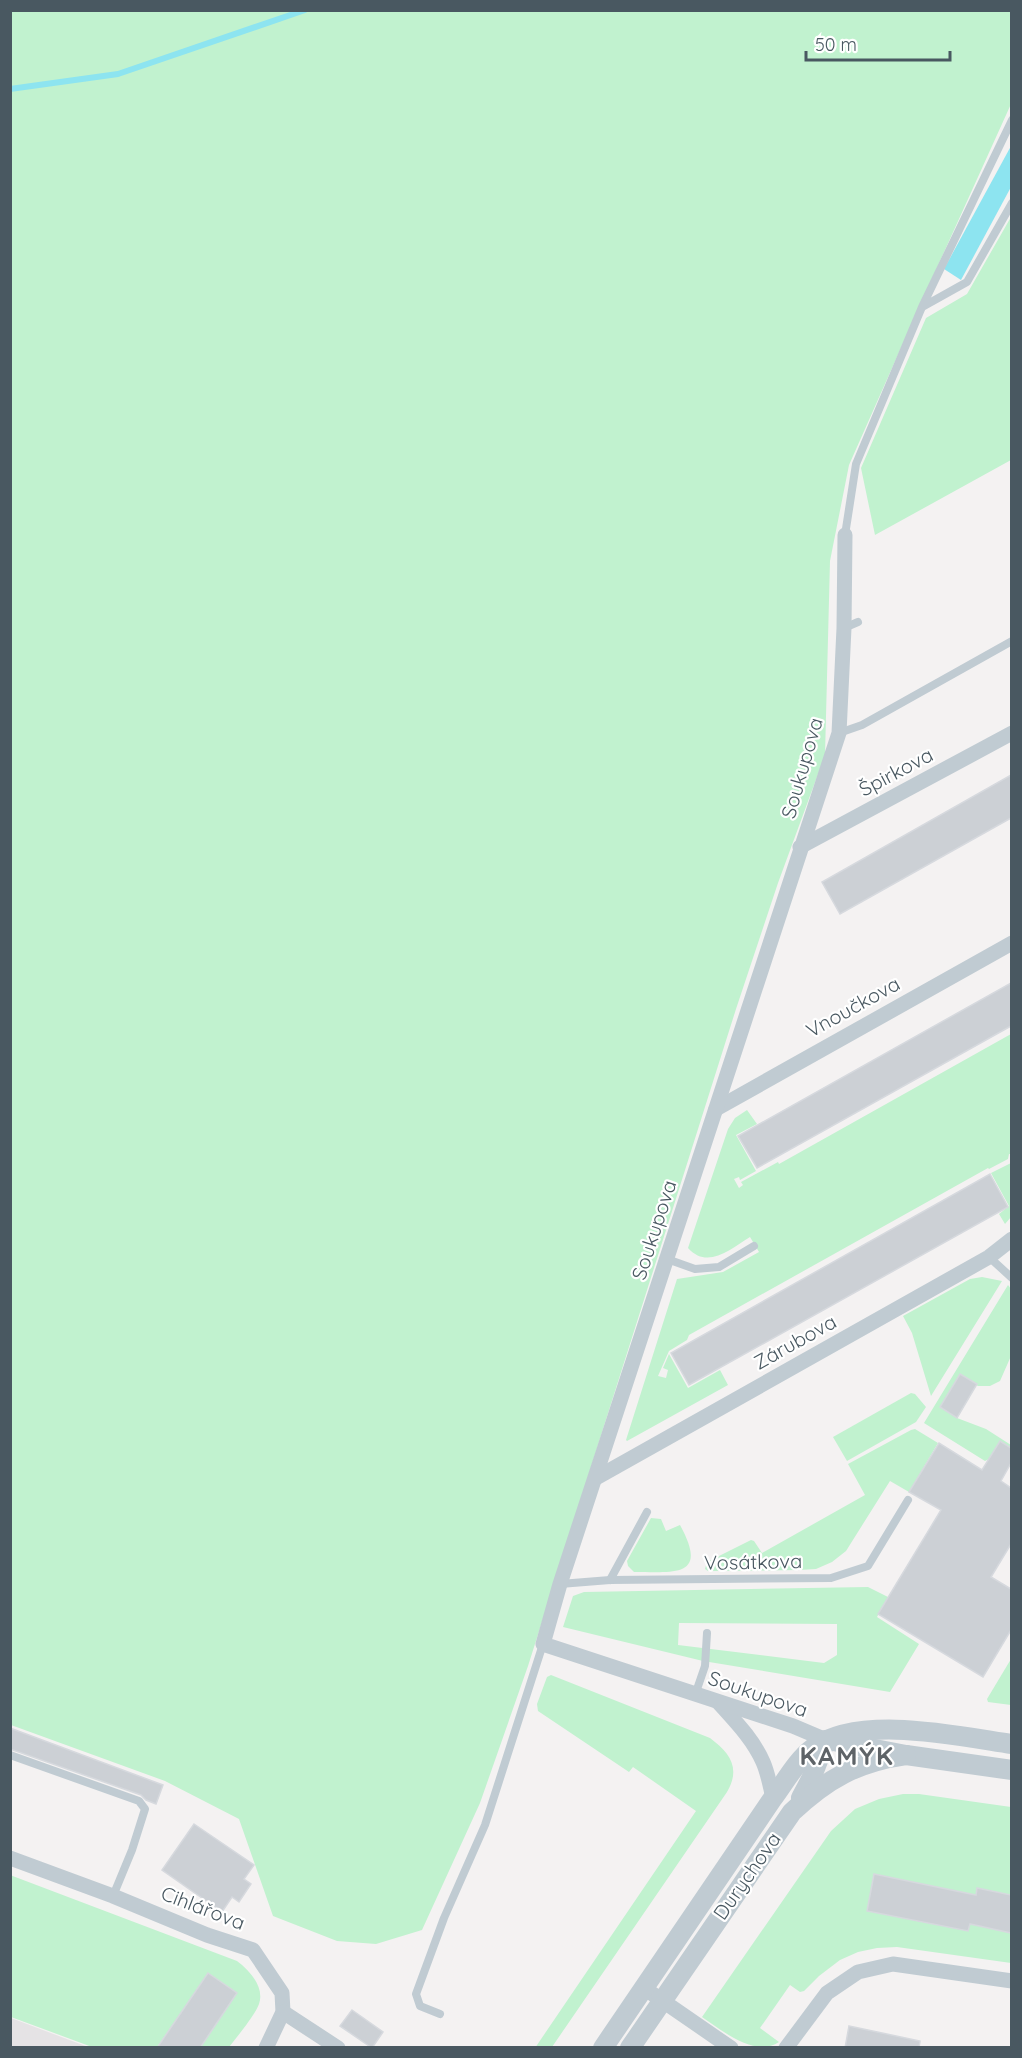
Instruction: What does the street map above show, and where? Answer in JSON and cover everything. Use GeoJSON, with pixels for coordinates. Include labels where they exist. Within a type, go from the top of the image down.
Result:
{"type":"FeatureCollection","features":[{"type":"Feature","properties":{"kind":"street","name":"Soukupova"},"geometry":{"type":"LineString","coordinates":[[826,1740],[793,1726],[543,1644],[560,1584],[839,733],[851,625],[845,536]]}},
{"type":"Feature","properties":{"kind":"street","name":"Špirkova"},"geometry":{"type":"LineString","coordinates":[[801,847],[1011,733]]}},
{"type":"Feature","properties":{"kind":"street","name":"Vnoučkova"},"geometry":{"type":"LineString","coordinates":[[716,1109],[1011,943]]}},
{"type":"Feature","properties":{"kind":"street","name":"Zárubova"},"geometry":{"type":"LineString","coordinates":[[596,1478],[989,1257],[1011,1239]]}},
{"type":"Feature","properties":{"kind":"street"},"geometry":{"type":"LineString","coordinates":[[718,1702],[758,1751],[773,1798]]}},
{"type":"Feature","properties":{"kind":"street"},"geometry":{"type":"LineString","coordinates":[[792,1812],[811,1779],[826,1740],[839,1735],[869,1729],[911,1731],[1011,1744]]}},
{"type":"Feature","properties":{"kind":"street"},"geometry":{"type":"LineString","coordinates":[[826,1740],[906,1755],[1011,1770]]}},
{"type":"Feature","properties":{"kind":"street","name":"Durychova"},"geometry":{"type":"LineString","coordinates":[[603,2048],[773,1798],[802,1759],[826,1740]]}},
{"type":"Feature","properties":{"kind":"street","name":"Durychova"},"geometry":{"type":"LineString","coordinates":[[630,2048],[792,1812],[810,1794],[846,1772],[865,1763],[906,1755]]}},
{"type":"Feature","properties":{"kind":"street","name":"Cihlářova"},"geometry":{"type":"LineString","coordinates":[[10,1858],[113,1896],[207,1935],[254,1950],[282,1994],[283,2012]]}},
{"type":"Feature","properties":{"kind":"street"},"geometry":{"type":"LineString","coordinates":[[786,2048],[827,1993],[858,1972],[893,1964],[1011,1981]]}},
{"type":"Feature","properties":{"kind":"street"},"geometry":{"type":"LineString","coordinates":[[644,1988],[731,2048]]}},
{"type":"Feature","properties":{"kind":"street"},"geometry":{"type":"LineString","coordinates":[[266,2048],[283,2012],[338,2048]]}},
{"type":"Feature","properties":{"kind":"lane"},"geometry":{"type":"LineString","coordinates":[[845,536],[856,464],[922,307],[1011,120]]}},
{"type":"Feature","properties":{"kind":"lane"},"geometry":{"type":"LineString","coordinates":[[922,307],[967,282],[1011,203]]}},
{"type":"Feature","properties":{"kind":"lane"},"geometry":{"type":"LineString","coordinates":[[839,733],[861,725],[1011,641]]}},
{"type":"Feature","properties":{"kind":"lane"},"geometry":{"type":"LineString","coordinates":[[667,1259],[695,1269],[718,1267],[754,1246]]}},
{"type":"Feature","properties":{"kind":"lane"},"geometry":{"type":"LineString","coordinates":[[989,1257],[1011,1278]]}},
{"type":"Feature","properties":{"kind":"lane","name":"Vosátkova"},"geometry":{"type":"LineString","coordinates":[[560,1584],[610,1580],[831,1578],[868,1566],[908,1500]]}},
{"type":"Feature","properties":{"kind":"lane"},"geometry":{"type":"LineString","coordinates":[[610,1580],[647,1512]]}},
{"type":"Feature","properties":{"kind":"lane"},"geometry":{"type":"LineString","coordinates":[[695,1695],[705,1666],[707,1633]]}},
{"type":"Feature","properties":{"kind":"lane"},"geometry":{"type":"LineString","coordinates":[[440,2014],[420,2006],[416,1994],[444,1918],[484,1825],[543,1644]]}},
{"type":"Feature","properties":{"kind":"lane"},"geometry":{"type":"LineString","coordinates":[[10,1755],[139,1801],[145,1809],[132,1850],[113,1896]]}},
{"type":"Feature","properties":{"kind":"shaded area"},"geometry":{"type":"Polygon","coordinates":[[[11,2018],[88,2047],[11,2047],[11,2018]]]}},
{"type":"Feature","properties":{"kind":"green space"},"geometry":{"type":"Polygon","coordinates":[[[10,11],[1011,11],[1011,104],[849,465],[830,561],[825,755],[778,883],[736,1009],[528,1666],[480,1803],[422,1930],[376,1944],[337,1941],[273,1916],[239,1819],[165,1781],[11,1725],[10,11]]]}},
{"type":"Feature","properties":{"kind":"green space"},"geometry":{"type":"Polygon","coordinates":[[[1011,217],[1011,460],[875,535],[861,468],[926,318],[967,294],[1011,217]]]}},
{"type":"Feature","properties":{"kind":"green space"},"geometry":{"type":"Polygon","coordinates":[[[1011,1034],[1012,1154],[1009,1154],[1008,1159],[689,1335],[687,1340],[669,1351],[658,1376],[666,1378],[668,1370],[663,1368],[669,1354],[688,1388],[720,1370],[728,1385],[627,1441],[677,1279],[723,1272],[759,1252],[750,1237],[727,1252],[711,1257],[703,1257],[688,1248],[728,1129],[735,1118],[747,1110],[757,1124],[736,1135],[756,1171],[740,1180],[739,1177],[734,1179],[739,1188],[743,1185],[741,1182],[778,1162],[779,1164],[1011,1034]]]}},
{"type":"Feature","properties":{"kind":"green space"},"geometry":{"type":"Polygon","coordinates":[[[1011,1163],[1011,1217],[1005,1224],[999,1214],[1009,1206],[991,1173],[1011,1163]]]}},
{"type":"Feature","properties":{"kind":"green space"},"geometry":{"type":"Polygon","coordinates":[[[982,1277],[1002,1281],[931,1396],[912,1333],[903,1316],[970,1279],[982,1277]]]}},
{"type":"Feature","properties":{"kind":"green space"},"geometry":{"type":"Polygon","coordinates":[[[1008,1285],[1011,1289],[1011,1356],[1000,1381],[990,1386],[978,1386],[960,1375],[940,1407],[957,1418],[986,1429],[1011,1445],[1011,1448],[1000,1441],[989,1459],[985,1461],[924,1423],[1008,1285]]]}},
{"type":"Feature","properties":{"kind":"green space"},"geometry":{"type":"Polygon","coordinates":[[[911,1393],[915,1394],[926,1407],[916,1422],[847,1461],[833,1437],[911,1393]]]}},
{"type":"Feature","properties":{"kind":"green space"},"geometry":{"type":"Polygon","coordinates":[[[915,1429],[938,1443],[909,1492],[890,1481],[846,1551],[832,1562],[816,1569],[799,1570],[708,1571],[705,1569],[707,1562],[751,1540],[762,1553],[865,1495],[848,1464],[915,1429]]]}},
{"type":"Feature","properties":{"kind":"green space"},"geometry":{"type":"Polygon","coordinates":[[[651,1518],[661,1519],[666,1531],[680,1525],[691,1555],[689,1563],[683,1568],[663,1572],[634,1572],[628,1566],[627,1561],[651,1518]]]}},
{"type":"Feature","properties":{"kind":"green space"},"geometry":{"type":"Polygon","coordinates":[[[868,1587],[888,1597],[877,1617],[919,1644],[890,1692],[703,1661],[563,1627],[573,1596],[584,1592],[868,1587]],[[679,1623],[678,1645],[824,1663],[837,1655],[837,1624],[679,1623]]]}},
{"type":"Feature","properties":{"kind":"green space"},"geometry":{"type":"Polygon","coordinates":[[[1011,1659],[1011,1705],[988,1702],[987,1699],[1011,1659]]]}},
{"type":"Feature","properties":{"kind":"green space"},"geometry":{"type":"Polygon","coordinates":[[[551,1675],[710,1738],[728,1755],[733,1768],[733,1776],[727,1792],[552,2047],[535,2048],[696,1811],[633,1767],[629,1772],[538,1711],[537,1704],[547,1677],[551,1675]]]}},
{"type":"Feature","properties":{"kind":"green space"},"geometry":{"type":"Polygon","coordinates":[[[903,1794],[919,1794],[1011,1807],[1011,1895],[978,1888],[976,1895],[874,1874],[867,1910],[968,1931],[970,1924],[1011,1933],[1011,1963],[897,1947],[858,1952],[840,1960],[804,1991],[800,1992],[790,1985],[760,2028],[779,2042],[770,2046],[760,2047],[739,2041],[702,2017],[831,1831],[855,1809],[879,1799],[903,1794]]]}},
{"type":"Feature","properties":{"kind":"green space"},"geometry":{"type":"Polygon","coordinates":[[[10,1875],[237,1961],[251,1974],[258,1985],[260,1998],[257,2009],[229,2047],[200,2047],[237,1993],[208,1974],[157,2047],[92,2047],[11,2017],[10,1875]]]}},
{"type":"Feature","properties":{"kind":"water"},"geometry":{"type":"Polygon","coordinates":[[[1011,146],[1011,187],[961,280],[944,269],[1011,146]]]}},
{"type":"Feature","properties":{"kind":"building"},"geometry":{"type":"Polygon","coordinates":[[[1011,775],[1011,818],[840,914],[822,882],[1011,775]]]}},
{"type":"Feature","properties":{"kind":"building"},"geometry":{"type":"Polygon","coordinates":[[[1011,983],[1011,1026],[757,1168],[738,1136],[1011,983]]]}},
{"type":"Feature","properties":{"kind":"building"},"geometry":{"type":"Polygon","coordinates":[[[990,1174],[1008,1207],[689,1385],[671,1353],[990,1174]]]}},
{"type":"Feature","properties":{"kind":"building"},"geometry":{"type":"Polygon","coordinates":[[[960,1374],[977,1384],[957,1418],[940,1407],[960,1374]]]}},
{"type":"Feature","properties":{"kind":"building"},"geometry":{"type":"Polygon","coordinates":[[[1000,1441],[1011,1448],[1011,1463],[1001,1481],[1011,1488],[1011,1544],[991,1577],[1011,1589],[1011,1630],[983,1677],[878,1614],[941,1510],[909,1492],[939,1443],[982,1470],[1000,1441]]]}},
{"type":"Feature","properties":{"kind":"building"},"geometry":{"type":"Polygon","coordinates":[[[10,1728],[163,1785],[156,1804],[141,1795],[10,1749],[10,1728]]]}},
{"type":"Feature","properties":{"kind":"building"},"geometry":{"type":"Polygon","coordinates":[[[194,1824],[254,1865],[244,1879],[251,1884],[239,1902],[232,1897],[222,1912],[162,1870],[194,1824]]]}},
{"type":"Feature","properties":{"kind":"building"},"geometry":{"type":"Polygon","coordinates":[[[874,1874],[976,1895],[977,1888],[1011,1895],[1011,1933],[970,1924],[968,1931],[867,1911],[874,1874]]]}},
{"type":"Feature","properties":{"kind":"building"},"geometry":{"type":"Polygon","coordinates":[[[208,1973],[237,1993],[200,2048],[157,2048],[208,1973]]]}},
{"type":"Feature","properties":{"kind":"building"},"geometry":{"type":"Polygon","coordinates":[[[352,2010],[383,2032],[372,2048],[340,2026],[352,2010]]]}},
{"type":"Feature","properties":{"kind":"building"},"geometry":{"type":"Polygon","coordinates":[[[849,2026],[920,2041],[919,2048],[845,2048],[849,2026]]]}},
{"type":"Feature","properties":{"kind":"waterway"},"geometry":{"type":"LineString","coordinates":[[10,89],[118,74],[305,10]]}},
{"type":"Feature","properties":{"kind":"district","name":"KAMÝK"},"geometry":{"type":"Point","coordinates":[847,1756]}}]}
